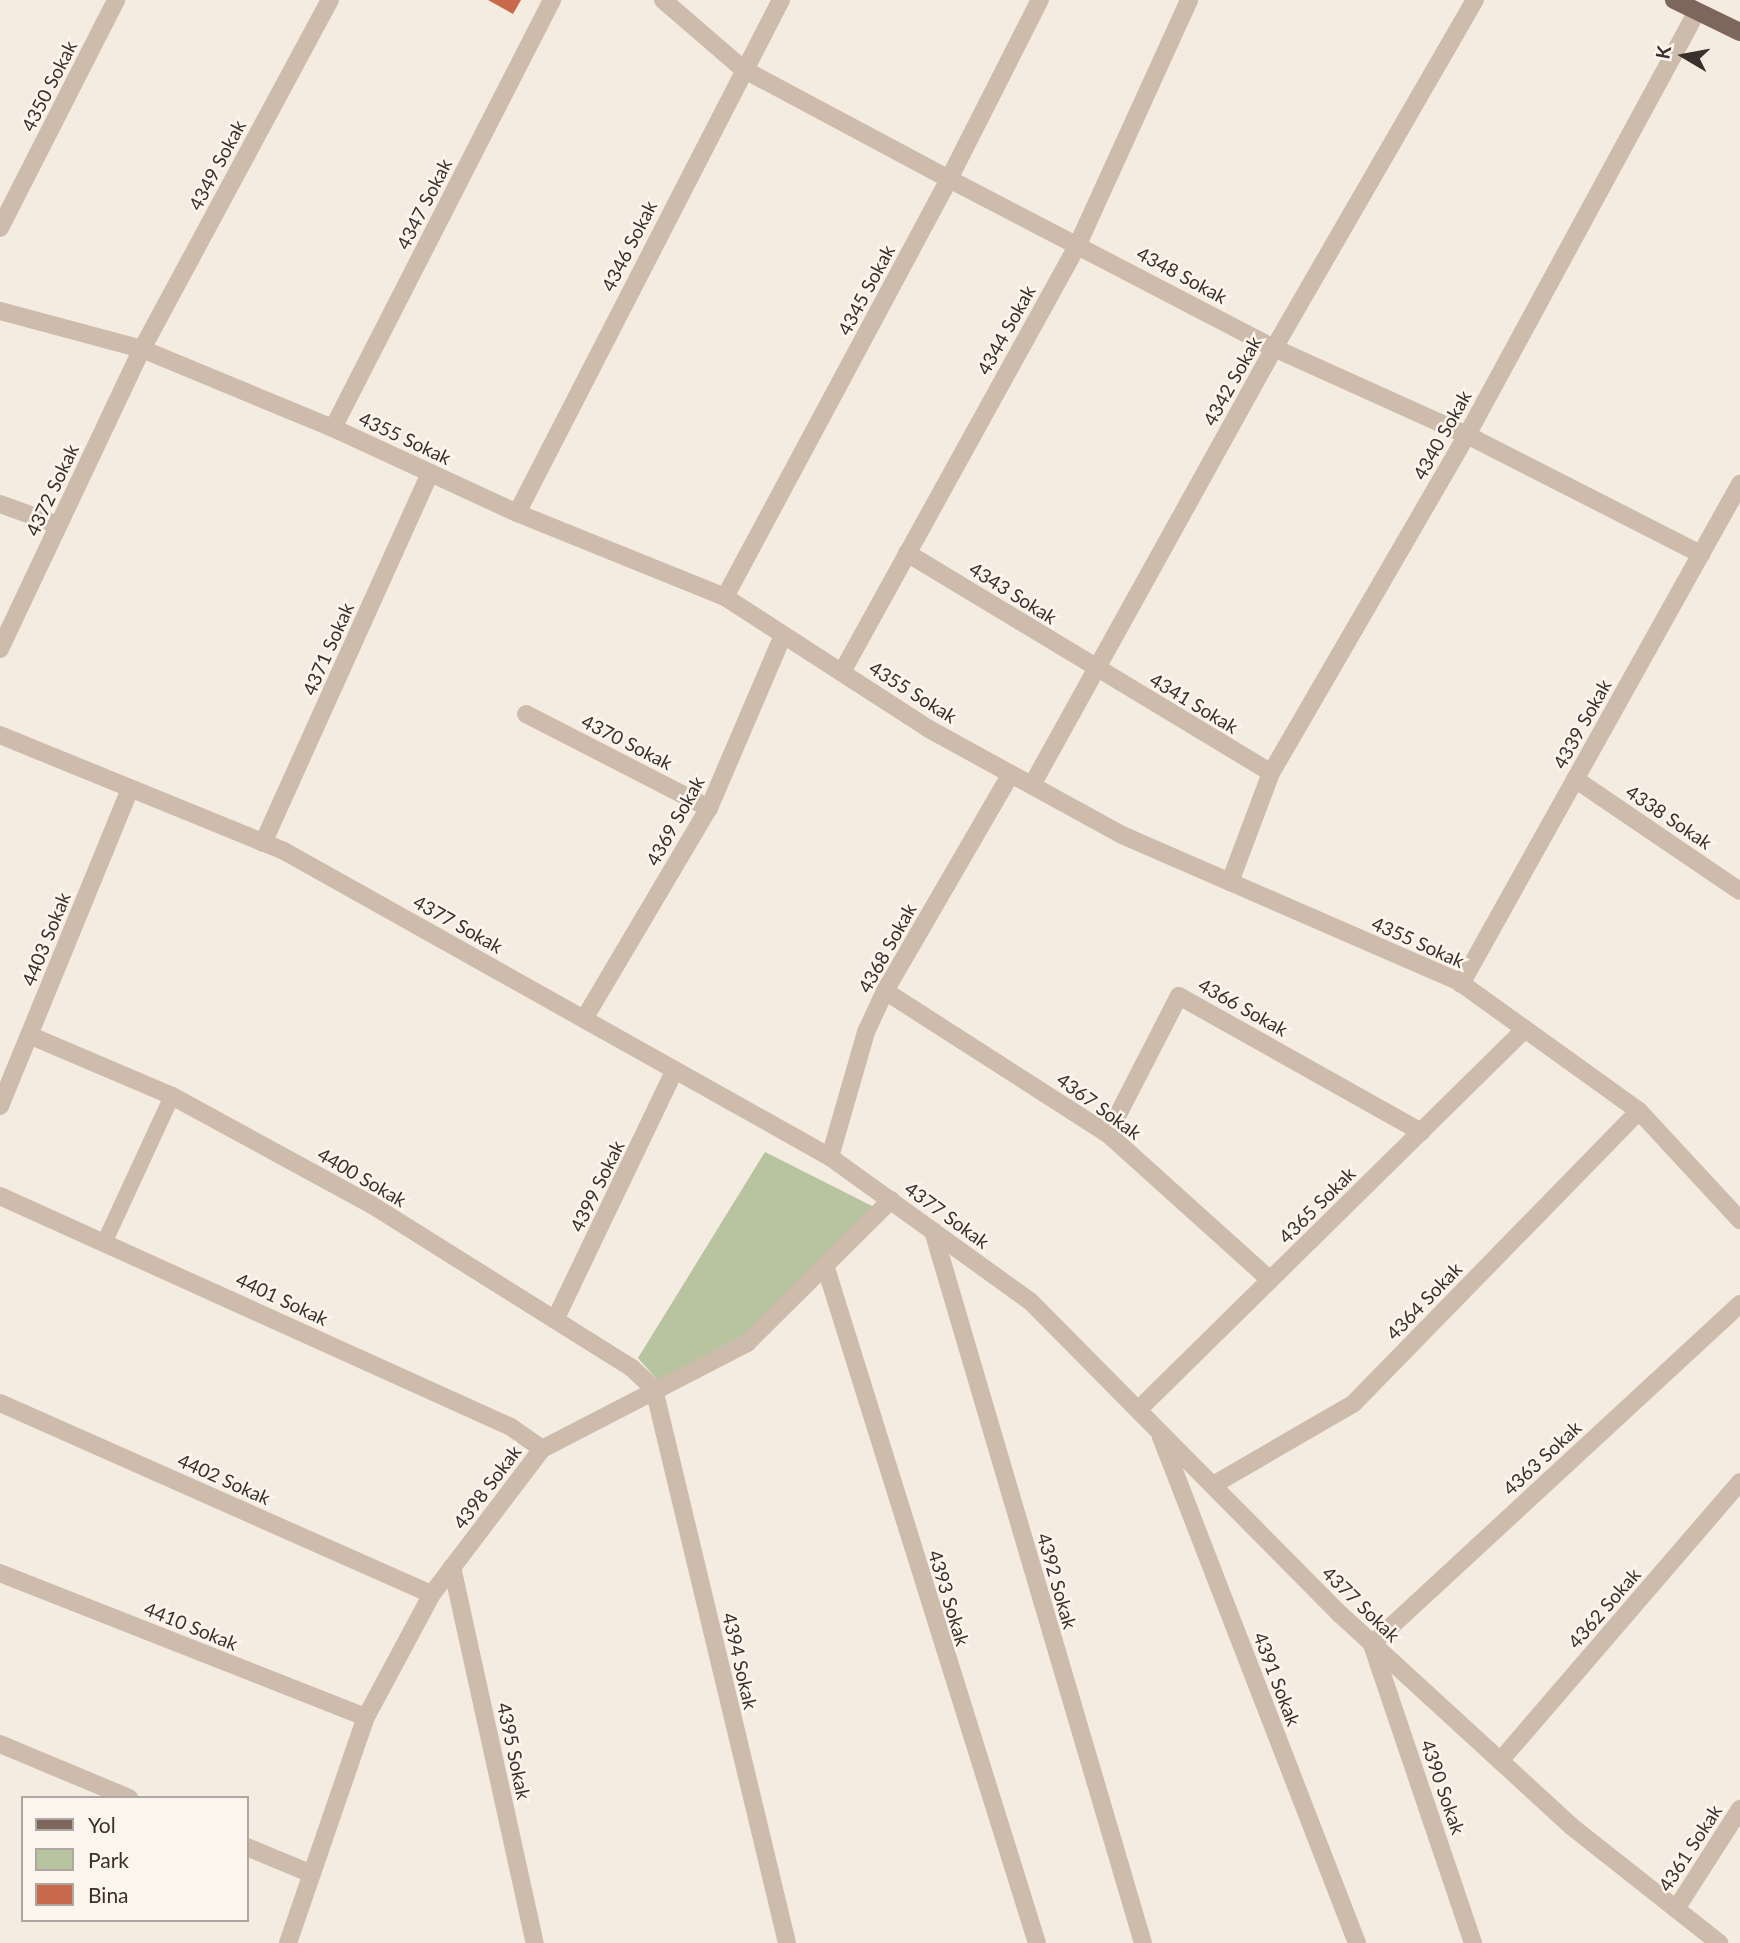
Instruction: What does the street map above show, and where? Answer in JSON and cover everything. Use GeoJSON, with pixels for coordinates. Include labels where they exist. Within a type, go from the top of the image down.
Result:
{"type":"FeatureCollection","features":[{"type":"Feature","properties":{"kind":"main road"},"geometry":{"type":"LineString","coordinates":[[1674,0],[1740,32]]}},
{"type":"Feature","properties":{"kind":"street","name":"4350 Sokak"},"geometry":{"type":"LineString","coordinates":[[0,228],[116,0]]}},
{"type":"Feature","properties":{"kind":"street","name":"4349 Sokak"},"geometry":{"type":"LineString","coordinates":[[142,349],[330,0]]}},
{"type":"Feature","properties":{"kind":"street","name":"4347 Sokak"},"geometry":{"type":"LineString","coordinates":[[333,428],[552,0]]}},
{"type":"Feature","properties":{"kind":"street","name":"4348 Sokak"},"geometry":{"type":"LineString","coordinates":[[663,0],[743,69],[949,179],[1274,348],[1467,435],[1701,554]]}},
{"type":"Feature","properties":{"kind":"street","name":"4346 Sokak"},"geometry":{"type":"LineString","coordinates":[[517,513],[743,69],[781,0]]}},
{"type":"Feature","properties":{"kind":"street","name":"4345 Sokak"},"geometry":{"type":"LineString","coordinates":[[725,597],[949,179],[1040,0]]}},
{"type":"Feature","properties":{"kind":"street","name":"4344 Sokak"},"geometry":{"type":"LineString","coordinates":[[842,672],[1078,244],[1189,0]]}},
{"type":"Feature","properties":{"kind":"street","name":"4342 Sokak"},"geometry":{"type":"LineString","coordinates":[[1032,785],[1274,348],[1475,0]]}},
{"type":"Feature","properties":{"kind":"street","name":"4340 Sokak"},"geometry":{"type":"LineString","coordinates":[[1230,881],[1271,773],[1467,435],[1697,11]]}},
{"type":"Feature","properties":{"kind":"street","name":"4355 Sokak"},"geometry":{"type":"LineString","coordinates":[[0,311],[142,349],[333,428],[517,513],[725,597],[929,729],[1122,835],[1461,984],[1639,1111],[1740,1220]]}},
{"type":"Feature","properties":{"kind":"street","name":"4372 Sokak"},"geometry":{"type":"LineString","coordinates":[[0,649],[142,349]]}},
{"type":"Feature","properties":{"kind":"street","name":"4371 Sokak"},"geometry":{"type":"LineString","coordinates":[[264,843],[430,472]]}},
{"type":"Feature","properties":{"kind":"street","name":"4339 Sokak"},"geometry":{"type":"LineString","coordinates":[[1461,984],[1740,484]]}},
{"type":"Feature","properties":{"kind":"street"},"geometry":{"type":"LineString","coordinates":[[0,504],[58,525]]}},
{"type":"Feature","properties":{"kind":"street","name":"4343 Sokak"},"geometry":{"type":"LineString","coordinates":[[907,552],[1096,670]]}},
{"type":"Feature","properties":{"kind":"street","name":"4369 Sokak"},"geometry":{"type":"LineString","coordinates":[[584,1019],[709,808],[783,635]]}},
{"type":"Feature","properties":{"kind":"street","name":"4341 Sokak"},"geometry":{"type":"LineString","coordinates":[[1096,670],[1271,773]]}},
{"type":"Feature","properties":{"kind":"street","name":"4370 Sokak"},"geometry":{"type":"LineString","coordinates":[[526,714],[709,808]]}},
{"type":"Feature","properties":{"kind":"street","name":"4377 Sokak"},"geometry":{"type":"LineString","coordinates":[[0,735],[264,843],[830,1157],[1030,1301],[1372,1644],[1571,1826],[1719,1943]]}},
{"type":"Feature","properties":{"kind":"street","name":"4368 Sokak"},"geometry":{"type":"LineString","coordinates":[[830,1157],[866,1032],[885,991],[1010,774]]}},
{"type":"Feature","properties":{"kind":"street","name":"4338 Sokak"},"geometry":{"type":"LineString","coordinates":[[1575,779],[1740,891]]}},
{"type":"Feature","properties":{"kind":"street","name":"4403 Sokak"},"geometry":{"type":"LineString","coordinates":[[0,1106],[130,789]]}},
{"type":"Feature","properties":{"kind":"street","name":"4367 Sokak"},"geometry":{"type":"LineString","coordinates":[[885,991],[1108,1134],[1270,1280]]}},
{"type":"Feature","properties":{"kind":"street","name":"4366 Sokak"},"geometry":{"type":"LineString","coordinates":[[1108,1134],[1179,996],[1421,1132]]}},
{"type":"Feature","properties":{"kind":"street","name":"4365 Sokak"},"geometry":{"type":"LineString","coordinates":[[1138,1410],[1525,1029]]}},
{"type":"Feature","properties":{"kind":"street","name":"4400 Sokak"},"geometry":{"type":"LineString","coordinates":[[29,1035],[172,1097],[372,1205],[632,1368],[654,1389]]}},
{"type":"Feature","properties":{"kind":"street","name":"4399 Sokak"},"geometry":{"type":"LineString","coordinates":[[555,1320],[676,1070]]}},
{"type":"Feature","properties":{"kind":"street","name":"4364 Sokak"},"geometry":{"type":"LineString","coordinates":[[1213,1485],[1353,1404],[1639,1111]]}},
{"type":"Feature","properties":{"kind":"street","name":"4401 Sokak"},"geometry":{"type":"LineString","coordinates":[[0,1196],[105,1241],[511,1427],[542,1449]]}},
{"type":"Feature","properties":{"kind":"street","name":"4398 Sokak"},"geometry":{"type":"LineString","coordinates":[[288,1943],[366,1717],[432,1594],[542,1449],[747,1343],[891,1200]]}},
{"type":"Feature","properties":{"kind":"street","name":"4392 Sokak"},"geometry":{"type":"LineString","coordinates":[[933,1231],[1143,1943]]}},
{"type":"Feature","properties":{"kind":"street","name":"4393 Sokak"},"geometry":{"type":"LineString","coordinates":[[825,1265],[1037,1943]]}},
{"type":"Feature","properties":{"kind":"street","name":"4363 Sokak"},"geometry":{"type":"LineString","coordinates":[[1372,1644],[1740,1304]]}},
{"type":"Feature","properties":{"kind":"street","name":"4394 Sokak"},"geometry":{"type":"LineString","coordinates":[[654,1389],[787,1943]]}},
{"type":"Feature","properties":{"kind":"street","name":"4402 Sokak"},"geometry":{"type":"LineString","coordinates":[[0,1403],[432,1594]]}},
{"type":"Feature","properties":{"kind":"street","name":"4391 Sokak"},"geometry":{"type":"LineString","coordinates":[[1158,1429],[1357,1943]]}},
{"type":"Feature","properties":{"kind":"street","name":"4362 Sokak"},"geometry":{"type":"LineString","coordinates":[[1500,1761],[1740,1482]]}},
{"type":"Feature","properties":{"kind":"street","name":"4395 Sokak"},"geometry":{"type":"LineString","coordinates":[[452,1567],[535,1943]]}},
{"type":"Feature","properties":{"kind":"street","name":"4410 Sokak"},"geometry":{"type":"LineString","coordinates":[[0,1573],[366,1717]]}},
{"type":"Feature","properties":{"kind":"street","name":"4390 Sokak"},"geometry":{"type":"LineString","coordinates":[[1372,1644],[1474,1943]]}},
{"type":"Feature","properties":{"kind":"street"},"geometry":{"type":"LineString","coordinates":[[0,1744],[124,1796]]}},
{"type":"Feature","properties":{"kind":"street","name":"4361 Sokak"},"geometry":{"type":"LineString","coordinates":[[1676,1909],[1740,1809]]}},
{"type":"Feature","properties":{"kind":"street"},"geometry":{"type":"LineString","coordinates":[[248,1847],[312,1874]]}},
{"type":"Feature","properties":{"kind":"lane"},"geometry":{"type":"LineString","coordinates":[[105,1241],[172,1097]]}},
{"type":"Feature","properties":{"kind":"green space"},"geometry":{"type":"Polygon","coordinates":[[[765,1152],[880,1210],[747,1343],[660,1383],[638,1358],[765,1152]]]}},
{"type":"Feature","properties":{"kind":"building"},"geometry":{"type":"Polygon","coordinates":[[[488,0],[521,0],[513,14],[488,0]]]}}]}
